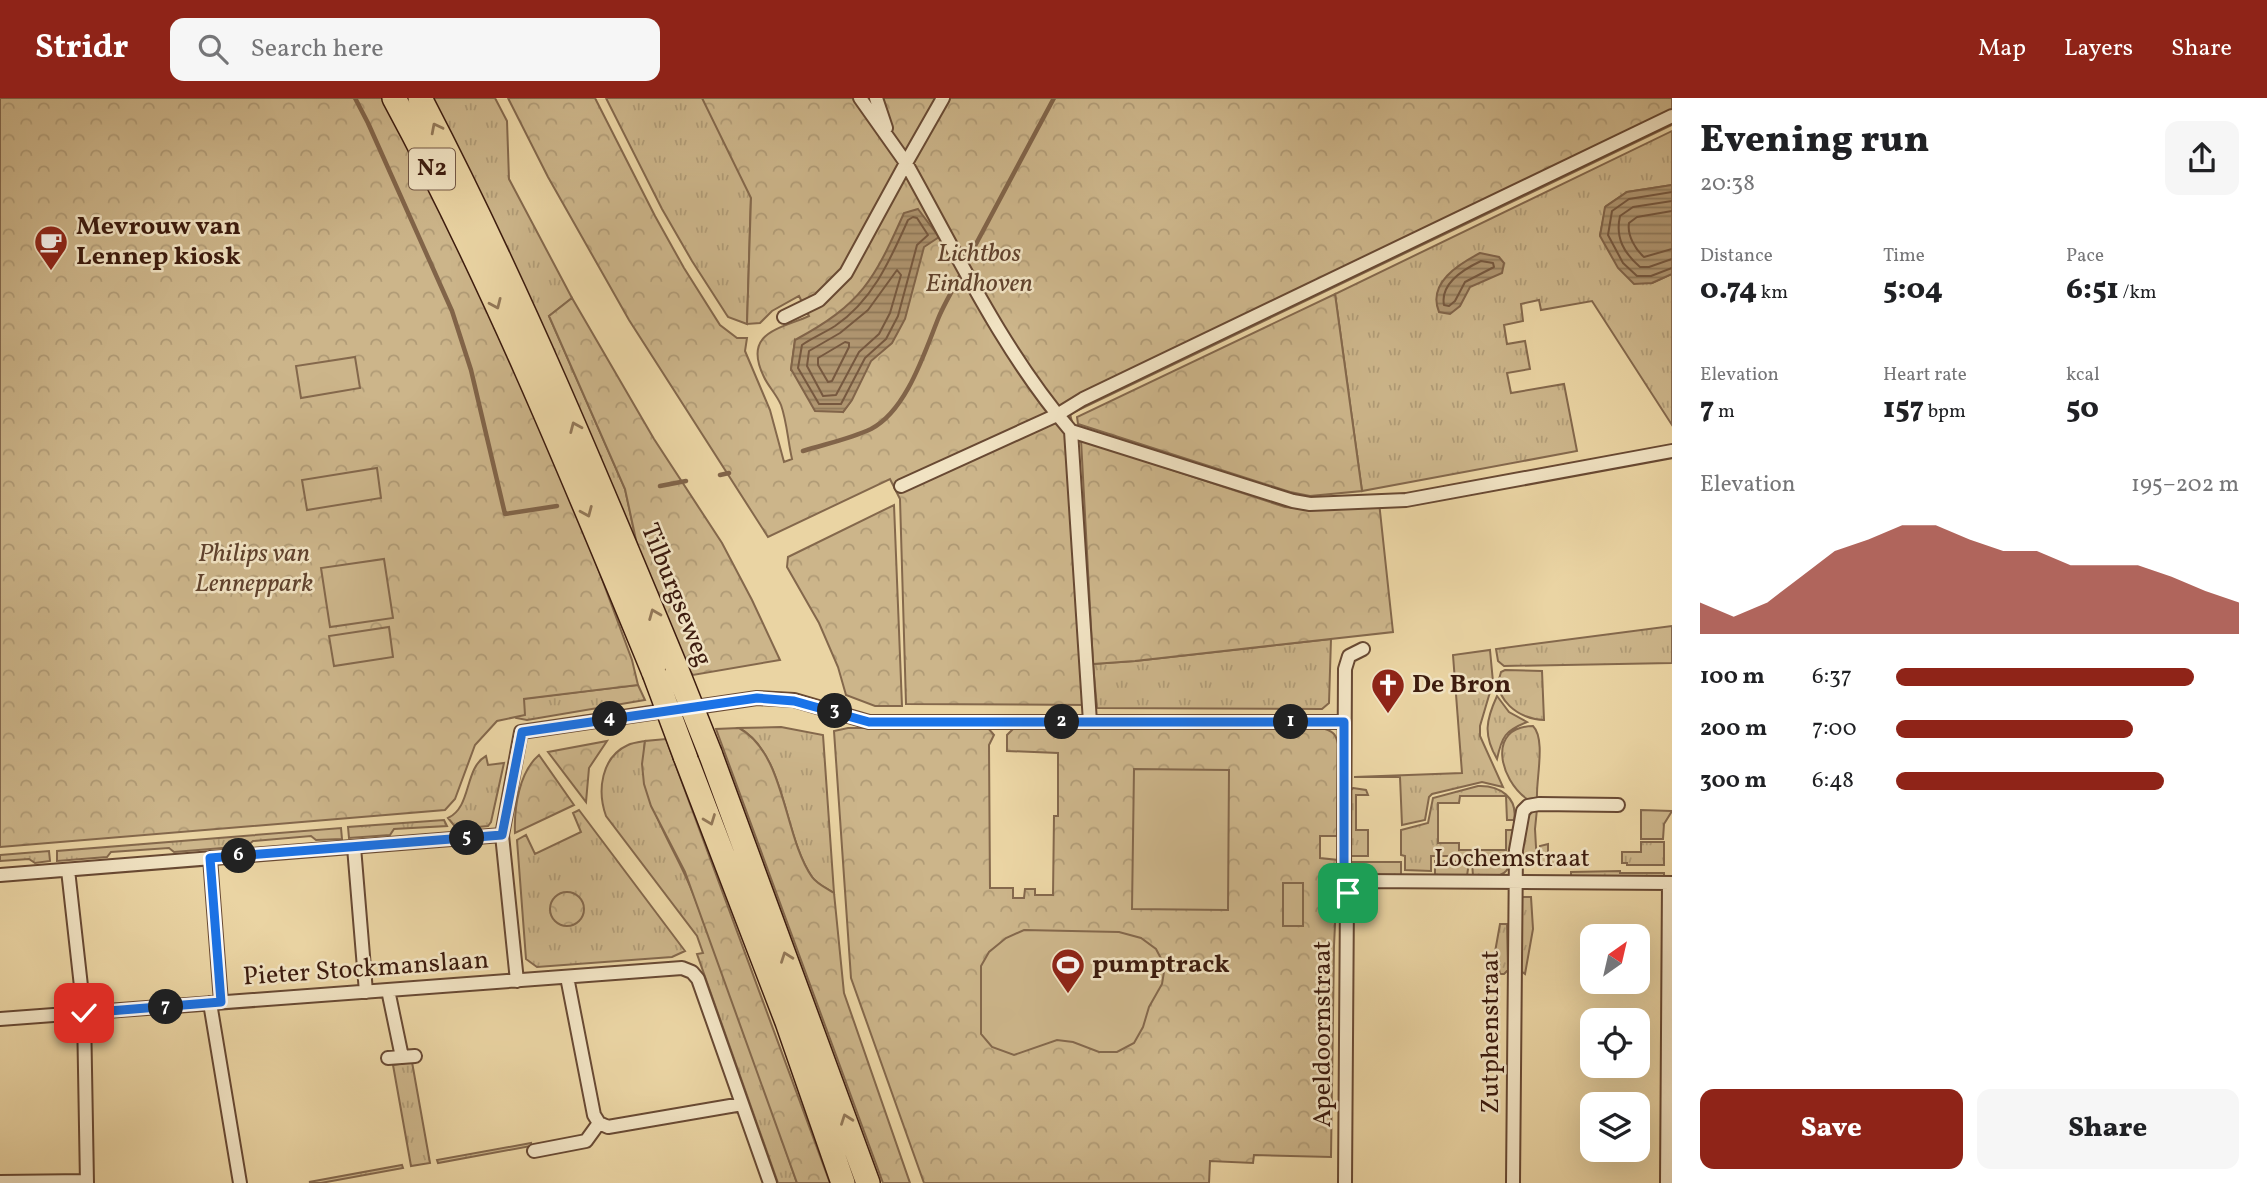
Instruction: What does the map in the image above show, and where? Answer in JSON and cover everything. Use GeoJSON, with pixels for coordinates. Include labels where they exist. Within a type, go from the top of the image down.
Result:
{"type":"FeatureCollection","features":[{"type":"Feature","properties":{"kind":"highway","name":"N2"},"geometry":{"type":"LineString","coordinates":[[394,98],[478,237]]}},
{"type":"Feature","properties":{"kind":"highway","name":"N2"},"geometry":{"type":"LineString","coordinates":[[420,98],[478,237]]}},
{"type":"Feature","properties":{"kind":"highway","name":"Tilburgseweg"},"geometry":{"type":"LineString","coordinates":[[478,237],[547,361],[677,670],[868,1183]]}},
{"type":"Feature","properties":{"kind":"highway","name":"Tilburgseweg"},"geometry":{"type":"LineString","coordinates":[[478,237],[546,417],[654,673],[787,1022],[843,1183]]}},
{"type":"Feature","properties":{"kind":"street"},"geometry":{"type":"LineString","coordinates":[[860,98],[906,163],[982,299],[1045,401],[1071,431],[1310,504],[1406,500],[1672,451]]}},
{"type":"Feature","properties":{"kind":"street"},"geometry":{"type":"LineString","coordinates":[[876,98],[890,140]]}},
{"type":"Feature","properties":{"kind":"street"},"geometry":{"type":"LineString","coordinates":[[785,317],[818,300],[846,273],[943,98]]}},
{"type":"Feature","properties":{"kind":"street"},"geometry":{"type":"LineString","coordinates":[[901,486],[1057,415],[1083,399],[1672,116]]}},
{"type":"Feature","properties":{"kind":"street"},"geometry":{"type":"LineString","coordinates":[[1071,431],[1090,722]]}},
{"type":"Feature","properties":{"kind":"street","name":"Apeldoornstraat"},"geometry":{"type":"LineString","coordinates":[[1345,1183],[1347,896],[1353,884],[1344,871],[1345,669],[1349,656],[1363,649]]}},
{"type":"Feature","properties":{"kind":"street"},"geometry":{"type":"LineString","coordinates":[[517,981],[502,835],[522,732],[757,698],[794,701],[869,722],[1344,722]]}},
{"type":"Feature","properties":{"kind":"street","name":"Zutphenstraat"},"geometry":{"type":"LineString","coordinates":[[1513,1183],[1515,882],[1516,850],[1522,813],[1525,808],[1539,804],[1618,805]]}},
{"type":"Feature","properties":{"kind":"street"},"geometry":{"type":"LineString","coordinates":[[0,875],[502,835]]}},
{"type":"Feature","properties":{"kind":"street"},"geometry":{"type":"LineString","coordinates":[[354,847],[366,992]]}},
{"type":"Feature","properties":{"kind":"street"},"geometry":{"type":"LineString","coordinates":[[210,858],[216,1003],[240,1183]]}},
{"type":"Feature","properties":{"kind":"street"},"geometry":{"type":"LineString","coordinates":[[0,1182],[87,1182],[84,1013],[68,870]]}},
{"type":"Feature","properties":{"kind":"street","name":"Lochemstraat"},"geometry":{"type":"LineString","coordinates":[[1353,884],[1359,881],[1670,883]]}},
{"type":"Feature","properties":{"kind":"street"},"geometry":{"type":"LineString","coordinates":[[1667,1183],[1670,883]]}},
{"type":"Feature","properties":{"kind":"street","name":"Pieter Stockmanslaan"},"geometry":{"type":"LineString","coordinates":[[0,1019],[682,968],[698,978],[742,1104]]}},
{"type":"Feature","properties":{"kind":"street"},"geometry":{"type":"LineString","coordinates":[[567,977],[594,1115],[599,1123],[608,1126],[742,1104],[770,1183]]}},
{"type":"Feature","properties":{"kind":"street"},"geometry":{"type":"LineString","coordinates":[[388,990],[402,1057]]}},
{"type":"Feature","properties":{"kind":"street"},"geometry":{"type":"LineString","coordinates":[[534,1151],[586,1141],[599,1123]]}},
{"type":"Feature","properties":{"kind":"green space","name":"Philips van Lenneppark"},"geometry":{"type":"Polygon","coordinates":[[[0,98],[384,98],[441,210],[572,498],[632,660],[638,685],[524,699],[525,715],[497,721],[475,745],[455,799],[445,810],[0,847],[0,98]]]}},
{"type":"Feature","properties":{"kind":"green space"},"geometry":{"type":"Polygon","coordinates":[[[427,98],[495,98],[507,121],[509,179],[572,298],[549,316],[625,489],[641,563],[427,98]]]}},
{"type":"Feature","properties":{"kind":"green space","name":"Lichtbos Eindhoven"},"geometry":{"type":"Polygon","coordinates":[[[508,98],[595,98],[655,216],[720,325],[737,338],[747,338],[745,351],[770,410],[784,462],[792,459],[785,418],[758,362],[758,350],[767,334],[809,316],[799,296],[772,311],[760,323],[747,324],[751,198],[702,98],[1672,98],[1672,125],[1070,414],[1077,441],[1091,705],[906,704],[900,499],[890,479],[768,537],[629,320],[548,177],[508,98]],[[795,340],[791,370],[843,412],[851,401],[795,340]]]}},
{"type":"Feature","properties":{"kind":"green space"},"geometry":{"type":"Polygon","coordinates":[[[606,98],[754,98],[747,324],[728,317],[692,261],[662,209],[606,98]]]}},
{"type":"Feature","properties":{"kind":"green space"},"geometry":{"type":"Polygon","coordinates":[[[1672,131],[1672,185],[1627,192],[1606,206],[1600,235],[1652,283],[1672,274],[1672,425],[1592,301],[1541,310],[1539,300],[1521,304],[1523,321],[1504,325],[1507,344],[1525,341],[1530,369],[1507,373],[1511,393],[1564,384],[1577,451],[1362,491],[1335,294],[1672,131]]]}},
{"type":"Feature","properties":{"kind":"green space"},"geometry":{"type":"Polygon","coordinates":[[[1335,294],[1362,491],[1310,496],[1290,492],[1078,424],[1077,417],[1335,294]]]}},
{"type":"Feature","properties":{"kind":"green space"},"geometry":{"type":"Polygon","coordinates":[[[572,298],[654,439],[722,543],[780,660],[693,675],[686,666],[641,563],[625,489],[549,316],[572,298]]]}},
{"type":"Feature","properties":{"kind":"green space"},"geometry":{"type":"Polygon","coordinates":[[[355,357],[360,388],[301,398],[296,366],[355,357]]]}},
{"type":"Feature","properties":{"kind":"green space"},"geometry":{"type":"Polygon","coordinates":[[[1081,440],[1285,507],[1321,509],[1379,502],[1393,632],[1093,664],[1081,440]]]}},
{"type":"Feature","properties":{"kind":"green space"},"geometry":{"type":"Polygon","coordinates":[[[377,468],[381,498],[307,510],[302,480],[377,468]]]}},
{"type":"Feature","properties":{"kind":"green space"},"geometry":{"type":"Polygon","coordinates":[[[894,505],[902,706],[875,706],[846,695],[838,667],[819,623],[787,567],[788,557],[894,505]]]}},
{"type":"Feature","properties":{"kind":"green space"},"geometry":{"type":"Polygon","coordinates":[[[384,559],[393,618],[330,627],[321,568],[384,559]]]}},
{"type":"Feature","properties":{"kind":"green space"},"geometry":{"type":"Polygon","coordinates":[[[1672,626],[1672,663],[1504,666],[1498,661],[1496,649],[1672,626]]]}},
{"type":"Feature","properties":{"kind":"green space"},"geometry":{"type":"Polygon","coordinates":[[[389,627],[393,657],[334,666],[329,636],[389,627]]]}},
{"type":"Feature","properties":{"kind":"green space"},"geometry":{"type":"Polygon","coordinates":[[[1331,639],[1329,703],[1322,709],[1097,708],[1093,664],[1331,639]]]}},
{"type":"Feature","properties":{"kind":"green space"},"geometry":{"type":"Polygon","coordinates":[[[1490,650],[1493,682],[1480,726],[1480,736],[1503,787],[1482,782],[1432,794],[1429,797],[1425,820],[1402,825],[1400,777],[1354,777],[1462,773],[1453,655],[1490,650]]]}},
{"type":"Feature","properties":{"kind":"green space"},"geometry":{"type":"Polygon","coordinates":[[[1542,671],[1544,720],[1517,712],[1504,699],[1499,682],[1501,672],[1542,671]]]}},
{"type":"Feature","properties":{"kind":"green space"},"geometry":{"type":"Polygon","coordinates":[[[638,685],[645,700],[527,720],[516,718],[511,700],[638,685]]]}},
{"type":"Feature","properties":{"kind":"green space"},"geometry":{"type":"Polygon","coordinates":[[[1497,696],[1509,712],[1527,722],[1506,735],[1497,759],[1488,728],[1490,713],[1497,696]]]}},
{"type":"Feature","properties":{"kind":"green space"},"geometry":{"type":"Polygon","coordinates":[[[1533,726],[1540,749],[1537,798],[1527,799],[1510,780],[1502,756],[1508,735],[1518,729],[1533,726]]]}},
{"type":"Feature","properties":{"kind":"green space"},"geometry":{"type":"Polygon","coordinates":[[[781,727],[823,735],[834,893],[812,877],[802,860],[775,775],[766,756],[754,740],[739,728],[781,727]]]}},
{"type":"Feature","properties":{"kind":"green space"},"geometry":{"type":"Polygon","coordinates":[[[739,728],[754,740],[766,756],[775,775],[802,860],[812,877],[834,893],[844,993],[910,1183],[883,1183],[716,729],[739,728]]]}},
{"type":"Feature","properties":{"kind":"green space"},"geometry":{"type":"Polygon","coordinates":[[[848,728],[988,728],[994,735],[989,745],[990,888],[1013,888],[1013,898],[1024,898],[1025,889],[1035,889],[1035,895],[1053,895],[1054,816],[1058,816],[1058,753],[1007,751],[1007,735],[1014,728],[1325,729],[1333,733],[1338,744],[1337,836],[1320,836],[1320,858],[1338,860],[1331,1157],[1254,1155],[1253,1163],[1210,1161],[1209,1183],[924,1183],[851,978],[834,731],[848,728]]]}},
{"type":"Feature","properties":{"kind":"green space"},"geometry":{"type":"Polygon","coordinates":[[[666,739],[830,1183],[797,1183],[685,872],[651,806],[644,784],[642,764],[645,741],[666,739]]]}},
{"type":"Feature","properties":{"kind":"green space"},"geometry":{"type":"Polygon","coordinates":[[[607,741],[589,768],[586,802],[548,752],[607,741]]]}},
{"type":"Feature","properties":{"kind":"green space"},"geometry":{"type":"Polygon","coordinates":[[[645,741],[646,784],[651,803],[694,896],[797,1183],[778,1183],[697,954],[703,953],[697,936],[606,816],[602,786],[607,766],[619,750],[645,741]]]}},
{"type":"Feature","properties":{"kind":"green space"},"geometry":{"type":"Polygon","coordinates":[[[539,755],[574,805],[515,833],[522,781],[539,755]]]}},
{"type":"Feature","properties":{"kind":"green space"},"geometry":{"type":"Polygon","coordinates":[[[486,756],[488,765],[504,763],[491,822],[488,826],[457,829],[448,818],[456,813],[461,805],[474,769],[486,756]]]}},
{"type":"Feature","properties":{"kind":"green space"},"geometry":{"type":"Polygon","coordinates":[[[1134,769],[1229,770],[1228,910],[1132,909],[1134,769]]]}},
{"type":"Feature","properties":{"kind":"green space"},"geometry":{"type":"Polygon","coordinates":[[[1478,786],[1493,788],[1506,794],[1513,805],[1514,820],[1507,820],[1506,796],[1460,796],[1459,803],[1438,803],[1438,843],[1459,843],[1459,850],[1506,850],[1506,830],[1513,830],[1510,856],[1431,856],[1431,871],[1405,870],[1405,856],[1401,855],[1401,830],[1428,823],[1433,798],[1478,786]]]}},
{"type":"Feature","properties":{"kind":"green space"},"geometry":{"type":"Polygon","coordinates":[[[1353,788],[1366,790],[1368,795],[1356,795],[1356,830],[1368,830],[1368,856],[1349,856],[1349,792],[1353,788]]]}},
{"type":"Feature","properties":{"kind":"green space"},"geometry":{"type":"Polygon","coordinates":[[[1537,809],[1537,865],[1525,864],[1525,856],[1520,856],[1525,823],[1537,809]]]}},
{"type":"Feature","properties":{"kind":"green space"},"geometry":{"type":"Polygon","coordinates":[[[579,810],[685,951],[672,957],[537,967],[526,959],[517,840],[526,835],[535,854],[581,832],[573,813],[579,810]]]}},
{"type":"Feature","properties":{"kind":"green space"},"geometry":{"type":"Polygon","coordinates":[[[1641,810],[1672,811],[1664,824],[1663,839],[1641,839],[1641,810]]]}},
{"type":"Feature","properties":{"kind":"green space"},"geometry":{"type":"Polygon","coordinates":[[[444,820],[447,826],[394,829],[390,835],[349,838],[348,827],[444,820]]]}},
{"type":"Feature","properties":{"kind":"green space"},"geometry":{"type":"Polygon","coordinates":[[[341,828],[342,839],[316,840],[311,836],[253,841],[247,846],[174,852],[169,848],[111,852],[107,857],[57,861],[57,851],[341,828]]]}},
{"type":"Feature","properties":{"kind":"green space"},"geometry":{"type":"Polygon","coordinates":[[[1641,842],[1664,842],[1664,865],[1622,863],[1622,852],[1641,852],[1641,842]]]}},
{"type":"Feature","properties":{"kind":"green space"},"geometry":{"type":"Polygon","coordinates":[[[1548,844],[1548,854],[1563,854],[1563,865],[1540,865],[1540,846],[1548,844]]]}},
{"type":"Feature","properties":{"kind":"green space"},"geometry":{"type":"Polygon","coordinates":[[[49,851],[50,861],[0,861],[0,855],[49,851]]]}},
{"type":"Feature","properties":{"kind":"green space"},"geometry":{"type":"Polygon","coordinates":[[[1435,861],[1469,862],[1467,876],[1435,875],[1435,861]]]}},
{"type":"Feature","properties":{"kind":"green space"},"geometry":{"type":"Polygon","coordinates":[[[1349,862],[1401,862],[1401,875],[1355,875],[1349,868],[1349,862]]]}},
{"type":"Feature","properties":{"kind":"green space"},"geometry":{"type":"Polygon","coordinates":[[[1472,862],[1510,862],[1505,872],[1491,877],[1473,876],[1472,862]]]}},
{"type":"Feature","properties":{"kind":"green space"},"geometry":{"type":"Polygon","coordinates":[[[1571,872],[1664,873],[1664,877],[1571,876],[1571,872]]]}},
{"type":"Feature","properties":{"kind":"green space"},"geometry":{"type":"Polygon","coordinates":[[[1283,883],[1303,883],[1303,926],[1283,926],[1283,883]]]}},
{"type":"Feature","properties":{"kind":"green space"},"geometry":{"type":"Polygon","coordinates":[[[567,892],[579,897],[584,909],[579,921],[567,926],[555,921],[550,909],[555,897],[567,892]]]}},
{"type":"Feature","properties":{"kind":"green space"},"geometry":{"type":"Polygon","coordinates":[[[1521,897],[1531,897],[1533,929],[1525,974],[1521,971],[1521,897]]]}},
{"type":"Feature","properties":{"kind":"green space"},"geometry":{"type":"Polygon","coordinates":[[[1500,924],[1507,924],[1508,970],[1504,974],[1500,974],[1495,952],[1500,924]]]}},
{"type":"Feature","properties":{"kind":"green space","name":"pumptrack"},"geometry":{"type":"Polygon","coordinates":[[[1024,930],[1119,932],[1141,938],[1156,949],[1165,966],[1162,984],[1134,1043],[1117,1052],[1099,1052],[1073,1042],[1057,1040],[1014,1055],[992,1047],[981,1034],[981,966],[989,952],[1006,938],[1024,930]]]}},
{"type":"Feature","properties":{"kind":"green space"},"geometry":{"type":"Polygon","coordinates":[[[412,1062],[430,1163],[411,1166],[393,1065],[412,1062]]]}},
{"type":"Feature","properties":{"kind":"green space"},"geometry":{"type":"Polygon","coordinates":[[[531,1143],[531,1146],[438,1163],[437,1160],[531,1143]]]}},
{"type":"Feature","properties":{"kind":"green space"},"geometry":{"type":"Polygon","coordinates":[[[402,1165],[403,1168],[321,1183],[309,1182],[402,1165]]]}},
{"type":"Feature","properties":{"kind":"water"},"geometry":{"type":"Polygon","coordinates":[[[1672,185],[1672,274],[1652,283],[1634,284],[1618,268],[1600,236],[1605,207],[1627,192],[1672,185]]]}},
{"type":"Feature","properties":{"kind":"water"},"geometry":{"type":"Polygon","coordinates":[[[918,209],[939,237],[924,247],[905,319],[892,343],[871,361],[852,400],[843,412],[815,411],[791,369],[795,340],[818,327],[851,302],[874,273],[904,213],[918,209]]]}},
{"type":"Feature","properties":{"kind":"water"},"geometry":{"type":"Polygon","coordinates":[[[1480,253],[1499,257],[1504,263],[1502,273],[1470,287],[1460,306],[1450,314],[1439,312],[1436,302],[1441,283],[1455,269],[1480,253]]]}},
{"type":"Feature","properties":{"kind":"waterway"},"geometry":{"type":"LineString","coordinates":[[355,98],[452,311],[471,370],[505,514],[557,506]]}},
{"type":"Feature","properties":{"kind":"waterway"},"geometry":{"type":"LineString","coordinates":[[969,257],[1054,98]]}},
{"type":"Feature","properties":{"kind":"waterway"},"geometry":{"type":"LineString","coordinates":[[803,451],[871,429],[894,409],[904,396],[920,364],[940,313],[960,276]]}},
{"type":"Feature","properties":{"kind":"waterway"},"geometry":{"type":"LineString","coordinates":[[720,475],[729,473]]}},
{"type":"Feature","properties":{"kind":"waterway"},"geometry":{"type":"LineString","coordinates":[[660,486],[686,481]]}},
{"type":"Feature","properties":{"kind":"place","name":"Mevrouw van Lennep kiosk"},"geometry":{"type":"Point","coordinates":[51,272]}},
{"type":"Feature","properties":{"kind":"place","name":"De Bron"},"geometry":{"type":"Point","coordinates":[1388,715]}},
{"type":"Feature","properties":{"kind":"place","name":"pumptrack"},"geometry":{"type":"Point","coordinates":[1068,995]}},
{"type":"Feature","properties":{"kind":"route"},"geometry":{"type":"LineString","coordinates":[[84,1013],[221,1002],[210,858],[502,835],[522,732],[757,698],[794,701],[869,722],[1344,722],[1344,871],[1353,884],[1348,893]]}}]}
